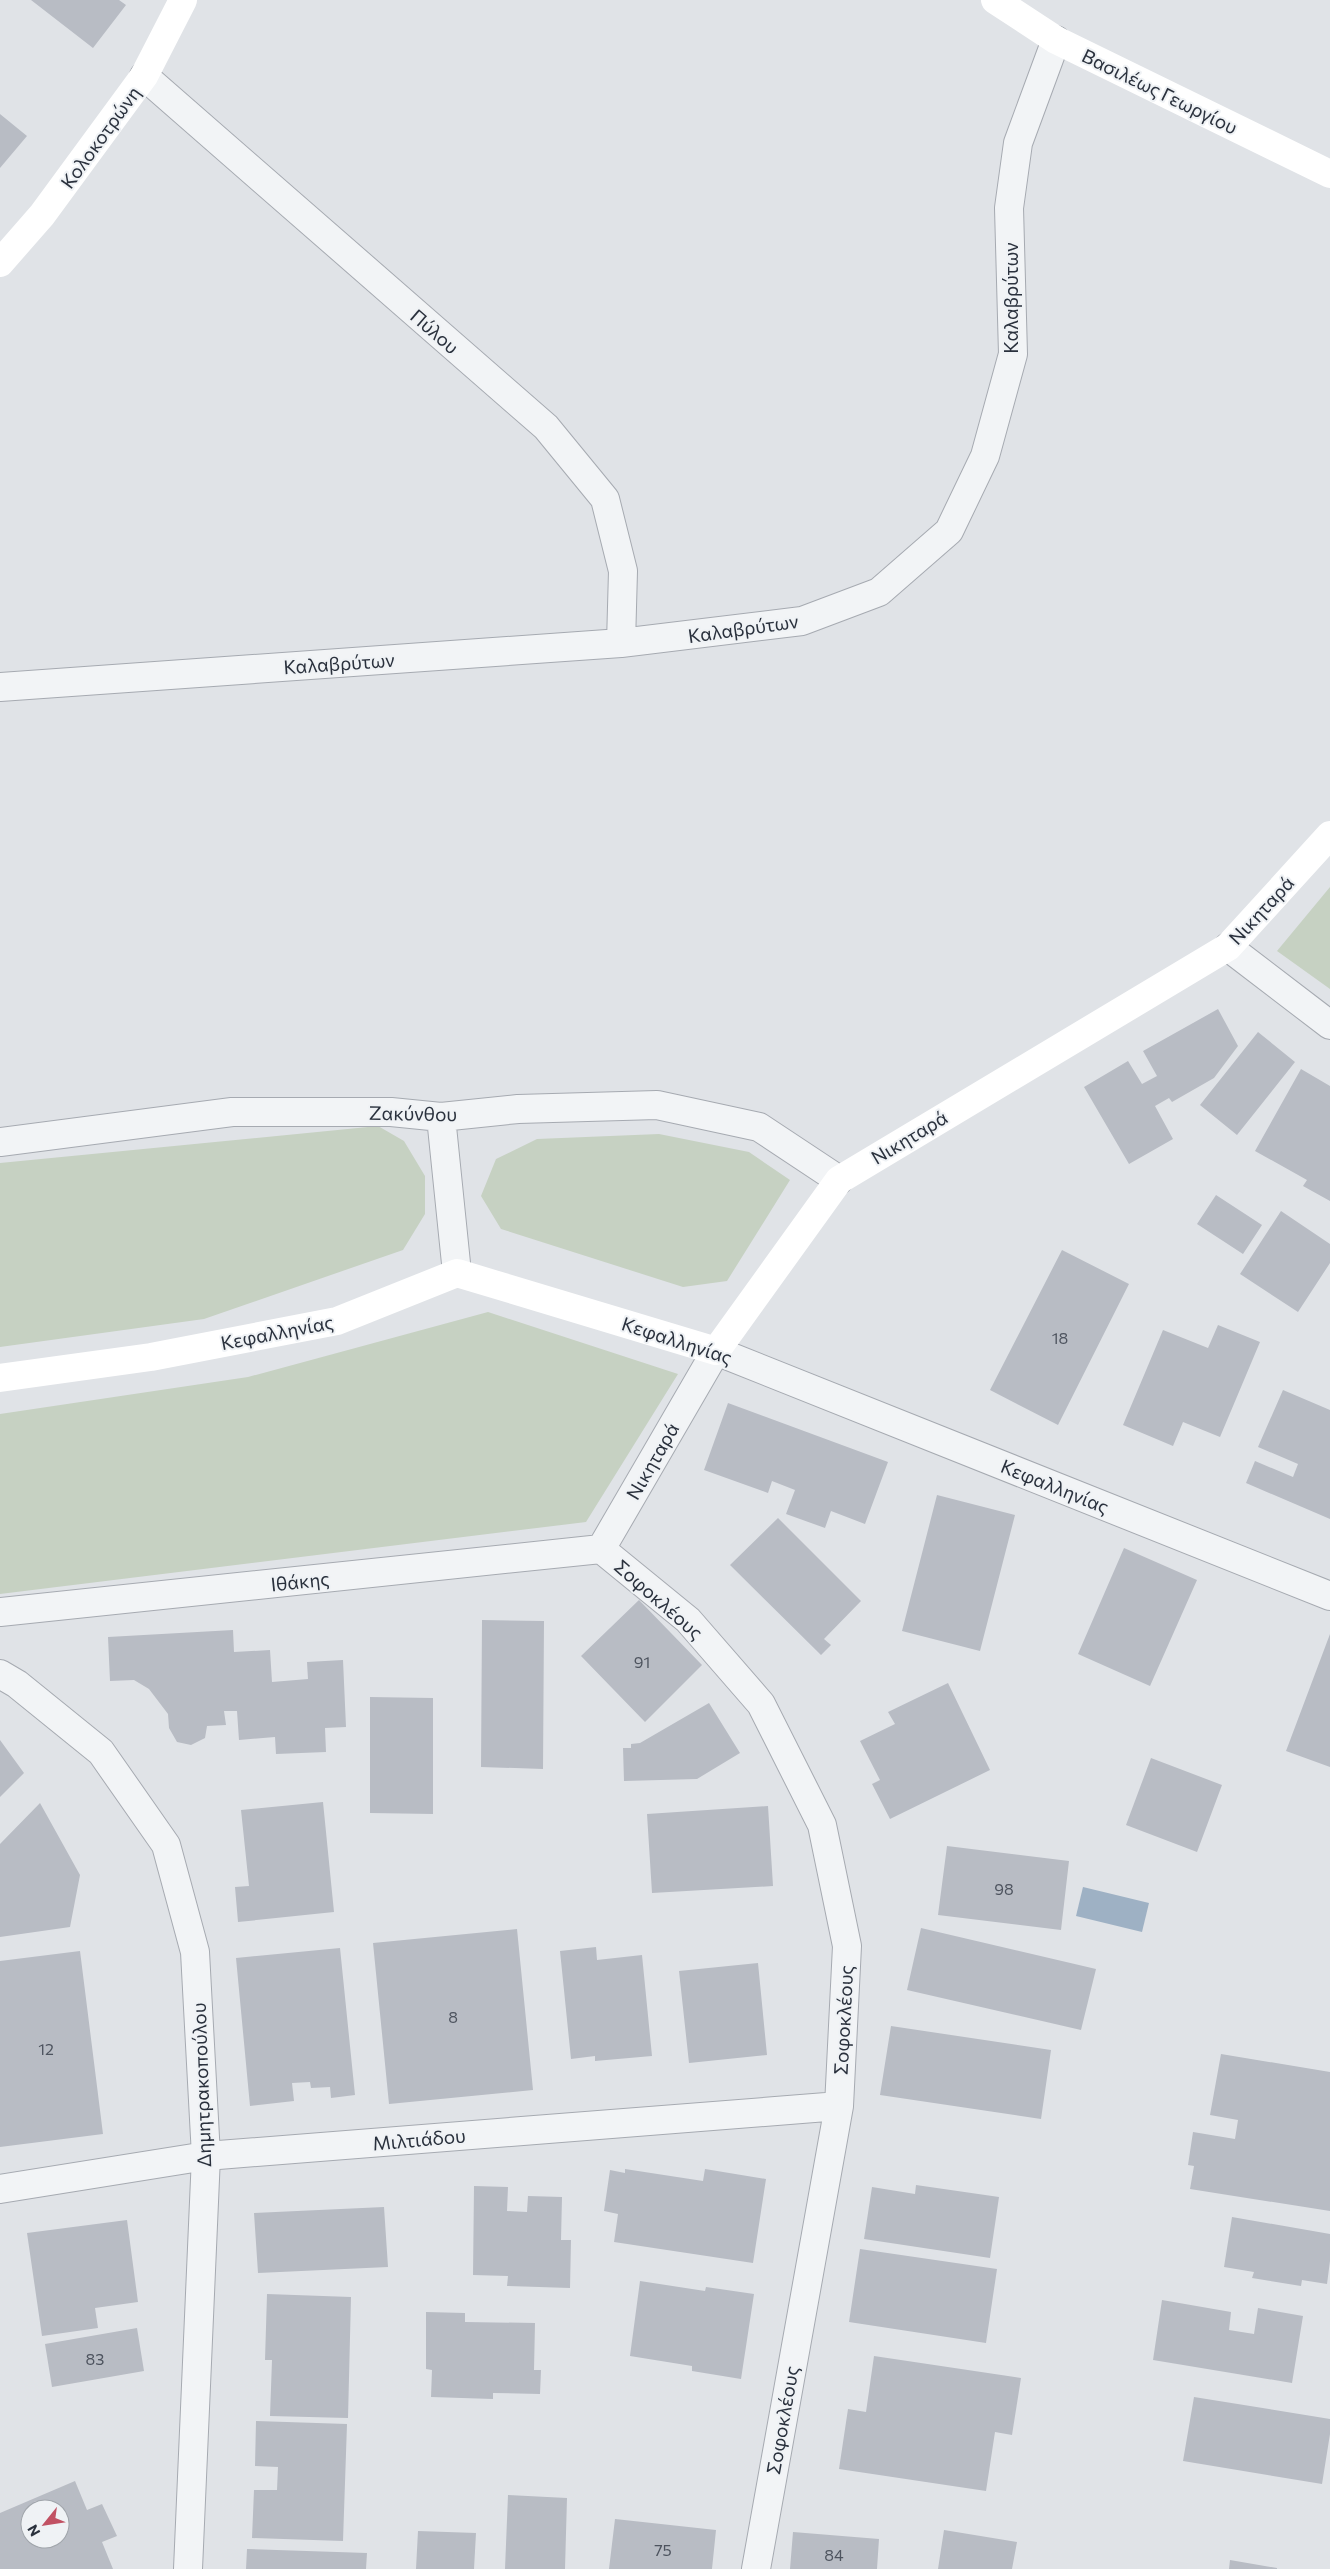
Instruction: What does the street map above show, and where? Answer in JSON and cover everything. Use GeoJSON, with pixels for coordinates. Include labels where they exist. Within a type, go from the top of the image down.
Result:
{"type":"FeatureCollection","features":[{"type":"Feature","properties":{"kind":"street","name":"Κολοκοτρώνη"},"geometry":{"type":"LineString","coordinates":[[0,263],[42,215],[144,76],[183,0]]}},
{"type":"Feature","properties":{"kind":"street","name":"Βασιλέως Γεωργίου"},"geometry":{"type":"LineString","coordinates":[[996,0],[1056,40],[1330,174]]}},
{"type":"Feature","properties":{"kind":"street","name":"Καλαβρύτων"},"geometry":{"type":"LineString","coordinates":[[0,687],[621,643],[802,621],[880,592],[949,531],[984,456],[1013,354],[1009,208],[1018,143],[1056,40]]}},
{"type":"Feature","properties":{"kind":"street","name":"Πύλου"},"geometry":{"type":"LineString","coordinates":[[144,76],[546,427],[605,499],[623,570],[621,643]]}},
{"type":"Feature","properties":{"kind":"street","name":"Νικηταρά"},"geometry":{"type":"LineString","coordinates":[[601,1549],[716,1351],[838,1180],[1228,947],[1330,835]]}},
{"type":"Feature","properties":{"kind":"street"},"geometry":{"type":"LineString","coordinates":[[1228,947],[1330,1025]]}},
{"type":"Feature","properties":{"kind":"street","name":"Ζακύνθου"},"geometry":{"type":"LineString","coordinates":[[0,1142],[232,1112],[391,1112],[441,1117],[518,1109],[657,1105],[759,1127],[838,1180]]}},
{"type":"Feature","properties":{"kind":"street"},"geometry":{"type":"LineString","coordinates":[[441,1117],[457,1273]]}},
{"type":"Feature","properties":{"kind":"street","name":"Κεφαλληνίας"},"geometry":{"type":"LineString","coordinates":[[0,1378],[151,1357],[337,1321],[457,1273],[716,1351],[1330,1596]]}},
{"type":"Feature","properties":{"kind":"street","name":"Ιθάκης"},"geometry":{"type":"LineString","coordinates":[[0,1612],[601,1549]]}},
{"type":"Feature","properties":{"kind":"street","name":"Σοφοκλέους"},"geometry":{"type":"LineString","coordinates":[[601,1549],[688,1620],[761,1704],[822,1825],[847,1946],[839,2106],[756,2569]]}},
{"type":"Feature","properties":{"kind":"street","name":"Δημητρακοπούλου"},"geometry":{"type":"LineString","coordinates":[[0,1674],[17,1684],[101,1752],[166,1845],[195,1952],[206,2156],[188,2569]]}},
{"type":"Feature","properties":{"kind":"street","name":"Μιλτιάδου"},"geometry":{"type":"LineString","coordinates":[[0,2189],[206,2156],[839,2106]]}},
{"type":"Feature","properties":{"kind":"green space"},"geometry":{"type":"Polygon","coordinates":[[[1330,887],[1330,989],[1277,951],[1330,887]]]}},
{"type":"Feature","properties":{"kind":"green space"},"geometry":{"type":"Polygon","coordinates":[[[378,1126],[404,1141],[425,1176],[425,1214],[403,1250],[204,1319],[0,1347],[0,1163],[378,1126]]]}},
{"type":"Feature","properties":{"kind":"green space"},"geometry":{"type":"Polygon","coordinates":[[[659,1134],[749,1152],[790,1180],[727,1281],[683,1287],[501,1229],[481,1196],[496,1159],[537,1139],[659,1134]]]}},
{"type":"Feature","properties":{"kind":"green space"},"geometry":{"type":"Polygon","coordinates":[[[488,1312],[678,1374],[586,1522],[0,1594],[0,1414],[248,1377],[488,1312]]]}},
{"type":"Feature","properties":{"kind":"water"},"geometry":{"type":"Polygon","coordinates":[[[1083,1887],[1149,1903],[1142,1932],[1076,1916],[1083,1887]]]}},
{"type":"Feature","properties":{"kind":"building"},"geometry":{"type":"Polygon","coordinates":[[[31,0],[119,0],[126,5],[93,48],[31,0]]]}},
{"type":"Feature","properties":{"kind":"building"},"geometry":{"type":"Polygon","coordinates":[[[0,114],[27,136],[0,168],[0,114]]]}},
{"type":"Feature","properties":{"kind":"building"},"geometry":{"type":"Polygon","coordinates":[[[1218,1009],[1238,1046],[1214,1078],[1172,1102],[1169,1098],[1155,1106],[1173,1139],[1129,1164],[1084,1087],[1128,1061],[1142,1084],[1157,1076],[1143,1051],[1218,1009]]]}},
{"type":"Feature","properties":{"kind":"building"},"geometry":{"type":"Polygon","coordinates":[[[1258,1032],[1295,1062],[1237,1135],[1200,1105],[1258,1032]]]}},
{"type":"Feature","properties":{"kind":"building"},"geometry":{"type":"Polygon","coordinates":[[[1301,1069],[1330,1086],[1330,1201],[1303,1186],[1307,1180],[1255,1151],[1301,1069]]]}},
{"type":"Feature","properties":{"kind":"building"},"geometry":{"type":"Polygon","coordinates":[[[1216,1195],[1262,1225],[1243,1254],[1197,1224],[1216,1195]]]}},
{"type":"Feature","properties":{"kind":"building"},"geometry":{"type":"Polygon","coordinates":[[[1281,1211],[1330,1244],[1330,1263],[1298,1312],[1240,1274],[1281,1211]]]}},
{"type":"Feature","properties":{"kind":"building"},"geometry":{"type":"Polygon","coordinates":[[[1062,1250],[1129,1284],[1058,1425],[990,1390],[1062,1250]]]}},
{"type":"Feature","properties":{"kind":"building"},"geometry":{"type":"Polygon","coordinates":[[[1218,1325],[1260,1342],[1220,1437],[1183,1422],[1173,1446],[1123,1425],[1163,1330],[1208,1348],[1218,1325]]]}},
{"type":"Feature","properties":{"kind":"building"},"geometry":{"type":"Polygon","coordinates":[[[1283,1390],[1330,1410],[1330,1519],[1246,1483],[1255,1461],[1293,1477],[1298,1464],[1258,1447],[1283,1390]]]}},
{"type":"Feature","properties":{"kind":"building"},"geometry":{"type":"Polygon","coordinates":[[[728,1403],[888,1462],[865,1524],[831,1511],[825,1528],[786,1514],[795,1490],[772,1481],[768,1493],[704,1470],[728,1403]]]}},
{"type":"Feature","properties":{"kind":"building"},"geometry":{"type":"Polygon","coordinates":[[[937,1495],[1015,1515],[980,1651],[902,1631],[937,1495]]]}},
{"type":"Feature","properties":{"kind":"building"},"geometry":{"type":"Polygon","coordinates":[[[778,1518],[861,1601],[824,1639],[831,1645],[821,1655],[730,1565],[778,1518]]]}},
{"type":"Feature","properties":{"kind":"building"},"geometry":{"type":"Polygon","coordinates":[[[1124,1548],[1197,1580],[1150,1686],[1078,1654],[1124,1548]]]}},
{"type":"Feature","properties":{"kind":"building"},"geometry":{"type":"Polygon","coordinates":[[[639,1600],[702,1665],[645,1722],[581,1656],[639,1600]]]}},
{"type":"Feature","properties":{"kind":"building"},"geometry":{"type":"Polygon","coordinates":[[[482,1620],[544,1621],[543,1769],[481,1767],[482,1620]]]}},
{"type":"Feature","properties":{"kind":"building"},"geometry":{"type":"Polygon","coordinates":[[[233,1630],[234,1652],[270,1650],[272,1682],[308,1679],[307,1662],[343,1660],[346,1727],[325,1728],[326,1752],[276,1754],[275,1737],[239,1740],[237,1711],[224,1711],[226,1725],[207,1726],[205,1738],[191,1745],[177,1742],[169,1728],[168,1714],[149,1689],[134,1680],[110,1681],[108,1637],[233,1630]]]}},
{"type":"Feature","properties":{"kind":"building"},"geometry":{"type":"Polygon","coordinates":[[[1330,1634],[1330,1767],[1286,1751],[1330,1634]]]}},
{"type":"Feature","properties":{"kind":"building"},"geometry":{"type":"Polygon","coordinates":[[[948,1683],[990,1770],[890,1819],[872,1784],[880,1780],[860,1741],[895,1724],[888,1712],[948,1683]]]}},
{"type":"Feature","properties":{"kind":"building"},"geometry":{"type":"Polygon","coordinates":[[[370,1697],[433,1698],[433,1814],[370,1813],[370,1697]]]}},
{"type":"Feature","properties":{"kind":"building"},"geometry":{"type":"Polygon","coordinates":[[[709,1703],[740,1753],[697,1779],[624,1781],[623,1748],[631,1748],[631,1744],[640,1743],[709,1703]]]}},
{"type":"Feature","properties":{"kind":"building"},"geometry":{"type":"Polygon","coordinates":[[[0,1740],[24,1773],[0,1797],[0,1740]]]}},
{"type":"Feature","properties":{"kind":"building"},"geometry":{"type":"Polygon","coordinates":[[[1151,1758],[1222,1785],[1197,1852],[1126,1825],[1151,1758]]]}},
{"type":"Feature","properties":{"kind":"building"},"geometry":{"type":"Polygon","coordinates":[[[323,1802],[334,1912],[238,1922],[235,1887],[249,1886],[241,1810],[323,1802]]]}},
{"type":"Feature","properties":{"kind":"building"},"geometry":{"type":"Polygon","coordinates":[[[40,1803],[80,1875],[70,1927],[0,1937],[0,1844],[40,1803]]]}},
{"type":"Feature","properties":{"kind":"building"},"geometry":{"type":"Polygon","coordinates":[[[768,1806],[773,1886],[652,1893],[647,1814],[768,1806]]]}},
{"type":"Feature","properties":{"kind":"building"},"geometry":{"type":"Polygon","coordinates":[[[947,1846],[1069,1861],[1061,1930],[938,1915],[947,1846]]]}},
{"type":"Feature","properties":{"kind":"building"},"geometry":{"type":"Polygon","coordinates":[[[921,1928],[1096,1969],[1081,2030],[907,1990],[921,1928]]]}},
{"type":"Feature","properties":{"kind":"building"},"geometry":{"type":"Polygon","coordinates":[[[517,1929],[533,2090],[389,2104],[373,1943],[517,1929]]]}},
{"type":"Feature","properties":{"kind":"building"},"geometry":{"type":"Polygon","coordinates":[[[596,1947],[597,1960],[642,1955],[652,2056],[595,2061],[595,2056],[571,2059],[560,1951],[596,1947]]]}},
{"type":"Feature","properties":{"kind":"building"},"geometry":{"type":"Polygon","coordinates":[[[340,1948],[355,2095],[331,2098],[330,2087],[311,2088],[310,2082],[292,2083],[294,2101],[250,2106],[236,1958],[340,1948]]]}},
{"type":"Feature","properties":{"kind":"building"},"geometry":{"type":"Polygon","coordinates":[[[80,1951],[103,2134],[0,2147],[0,1961],[80,1951]]]}},
{"type":"Feature","properties":{"kind":"building"},"geometry":{"type":"Polygon","coordinates":[[[758,1963],[767,2055],[689,2063],[679,1971],[758,1963]]]}},
{"type":"Feature","properties":{"kind":"building"},"geometry":{"type":"Polygon","coordinates":[[[891,2026],[1051,2050],[1041,2119],[880,2095],[891,2026]]]}},
{"type":"Feature","properties":{"kind":"building"},"geometry":{"type":"Polygon","coordinates":[[[1221,2054],[1330,2072],[1330,2211],[1190,2189],[1194,2166],[1188,2165],[1193,2132],[1235,2139],[1238,2120],[1210,2115],[1221,2054]]]}},
{"type":"Feature","properties":{"kind":"building"},"geometry":{"type":"Polygon","coordinates":[[[625,2169],[703,2181],[705,2169],[766,2179],[753,2263],[614,2242],[618,2214],[604,2211],[610,2170],[625,2173],[625,2169]]]}},
{"type":"Feature","properties":{"kind":"building"},"geometry":{"type":"Polygon","coordinates":[[[916,2185],[999,2197],[990,2258],[864,2239],[872,2187],[915,2194],[916,2185]]]}},
{"type":"Feature","properties":{"kind":"building"},"geometry":{"type":"Polygon","coordinates":[[[474,2186],[508,2187],[507,2211],[527,2212],[528,2196],[562,2197],[561,2240],[571,2240],[570,2288],[507,2286],[508,2276],[473,2275],[474,2186]]]}},
{"type":"Feature","properties":{"kind":"building"},"geometry":{"type":"Polygon","coordinates":[[[384,2207],[388,2267],[258,2273],[254,2213],[384,2207]]]}},
{"type":"Feature","properties":{"kind":"building"},"geometry":{"type":"Polygon","coordinates":[[[1232,2217],[1330,2234],[1330,2261],[1327,2284],[1302,2280],[1301,2286],[1252,2278],[1254,2272],[1224,2267],[1232,2217]]]}},
{"type":"Feature","properties":{"kind":"building"},"geometry":{"type":"Polygon","coordinates":[[[127,2220],[138,2302],[95,2308],[98,2328],[42,2336],[27,2233],[127,2220]]]}},
{"type":"Feature","properties":{"kind":"building"},"geometry":{"type":"Polygon","coordinates":[[[860,2249],[997,2269],[986,2343],[849,2322],[860,2249]]]}},
{"type":"Feature","properties":{"kind":"building"},"geometry":{"type":"Polygon","coordinates":[[[640,2281],[705,2291],[706,2287],[754,2294],[741,2379],[692,2371],[692,2366],[630,2356],[640,2281]]]}},
{"type":"Feature","properties":{"kind":"building"},"geometry":{"type":"Polygon","coordinates":[[[267,2294],[351,2297],[348,2418],[270,2416],[272,2360],[265,2360],[267,2294]]]}},
{"type":"Feature","properties":{"kind":"building"},"geometry":{"type":"Polygon","coordinates":[[[1162,2300],[1231,2312],[1229,2330],[1254,2334],[1258,2308],[1303,2316],[1292,2383],[1153,2360],[1162,2300]]]}},
{"type":"Feature","properties":{"kind":"building"},"geometry":{"type":"Polygon","coordinates":[[[426,2312],[465,2313],[465,2322],[535,2323],[534,2370],[541,2370],[540,2394],[493,2393],[493,2399],[431,2397],[432,2370],[426,2369],[426,2312]]]}},
{"type":"Feature","properties":{"kind":"building"},"geometry":{"type":"Polygon","coordinates":[[[137,2328],[144,2371],[52,2387],[45,2344],[137,2328]]]}},
{"type":"Feature","properties":{"kind":"building"},"geometry":{"type":"Polygon","coordinates":[[[874,2356],[1021,2378],[1012,2435],[995,2432],[986,2491],[839,2469],[848,2409],[866,2412],[874,2356]]]}},
{"type":"Feature","properties":{"kind":"building"},"geometry":{"type":"Polygon","coordinates":[[[1194,2397],[1330,2419],[1330,2434],[1322,2484],[1183,2461],[1194,2397]]]}},
{"type":"Feature","properties":{"kind":"building"},"geometry":{"type":"Polygon","coordinates":[[[256,2421],[347,2424],[343,2541],[252,2538],[254,2490],[277,2490],[278,2467],[255,2466],[256,2421]]]}},
{"type":"Feature","properties":{"kind":"building"},"geometry":{"type":"Polygon","coordinates":[[[75,2481],[87,2510],[102,2504],[117,2536],[102,2542],[113,2569],[0,2569],[0,2513],[20,2504],[20,2549],[70,2549],[70,2499],[33,2499],[75,2481]]]}},
{"type":"Feature","properties":{"kind":"building"},"geometry":{"type":"Polygon","coordinates":[[[508,2495],[567,2498],[565,2569],[505,2569],[508,2495]]]}},
{"type":"Feature","properties":{"kind":"building"},"geometry":{"type":"Polygon","coordinates":[[[615,2519],[716,2530],[712,2569],[609,2569],[615,2519]]]}},
{"type":"Feature","properties":{"kind":"building"},"geometry":{"type":"Polygon","coordinates":[[[944,2530],[1017,2542],[1012,2569],[938,2569],[944,2530]]]}},
{"type":"Feature","properties":{"kind":"building"},"geometry":{"type":"Polygon","coordinates":[[[418,2531],[476,2533],[474,2569],[416,2569],[418,2531]]]}},
{"type":"Feature","properties":{"kind":"building"},"geometry":{"type":"Polygon","coordinates":[[[793,2532],[879,2539],[877,2569],[790,2569],[793,2532]]]}},
{"type":"Feature","properties":{"kind":"building"},"geometry":{"type":"Polygon","coordinates":[[[247,2549],[367,2553],[366,2569],[246,2569],[247,2549]]]}},
{"type":"Feature","properties":{"kind":"building"},"geometry":{"type":"Polygon","coordinates":[[[1230,2560],[1277,2568],[1277,2569],[1229,2569],[1230,2560]]]}}]}
